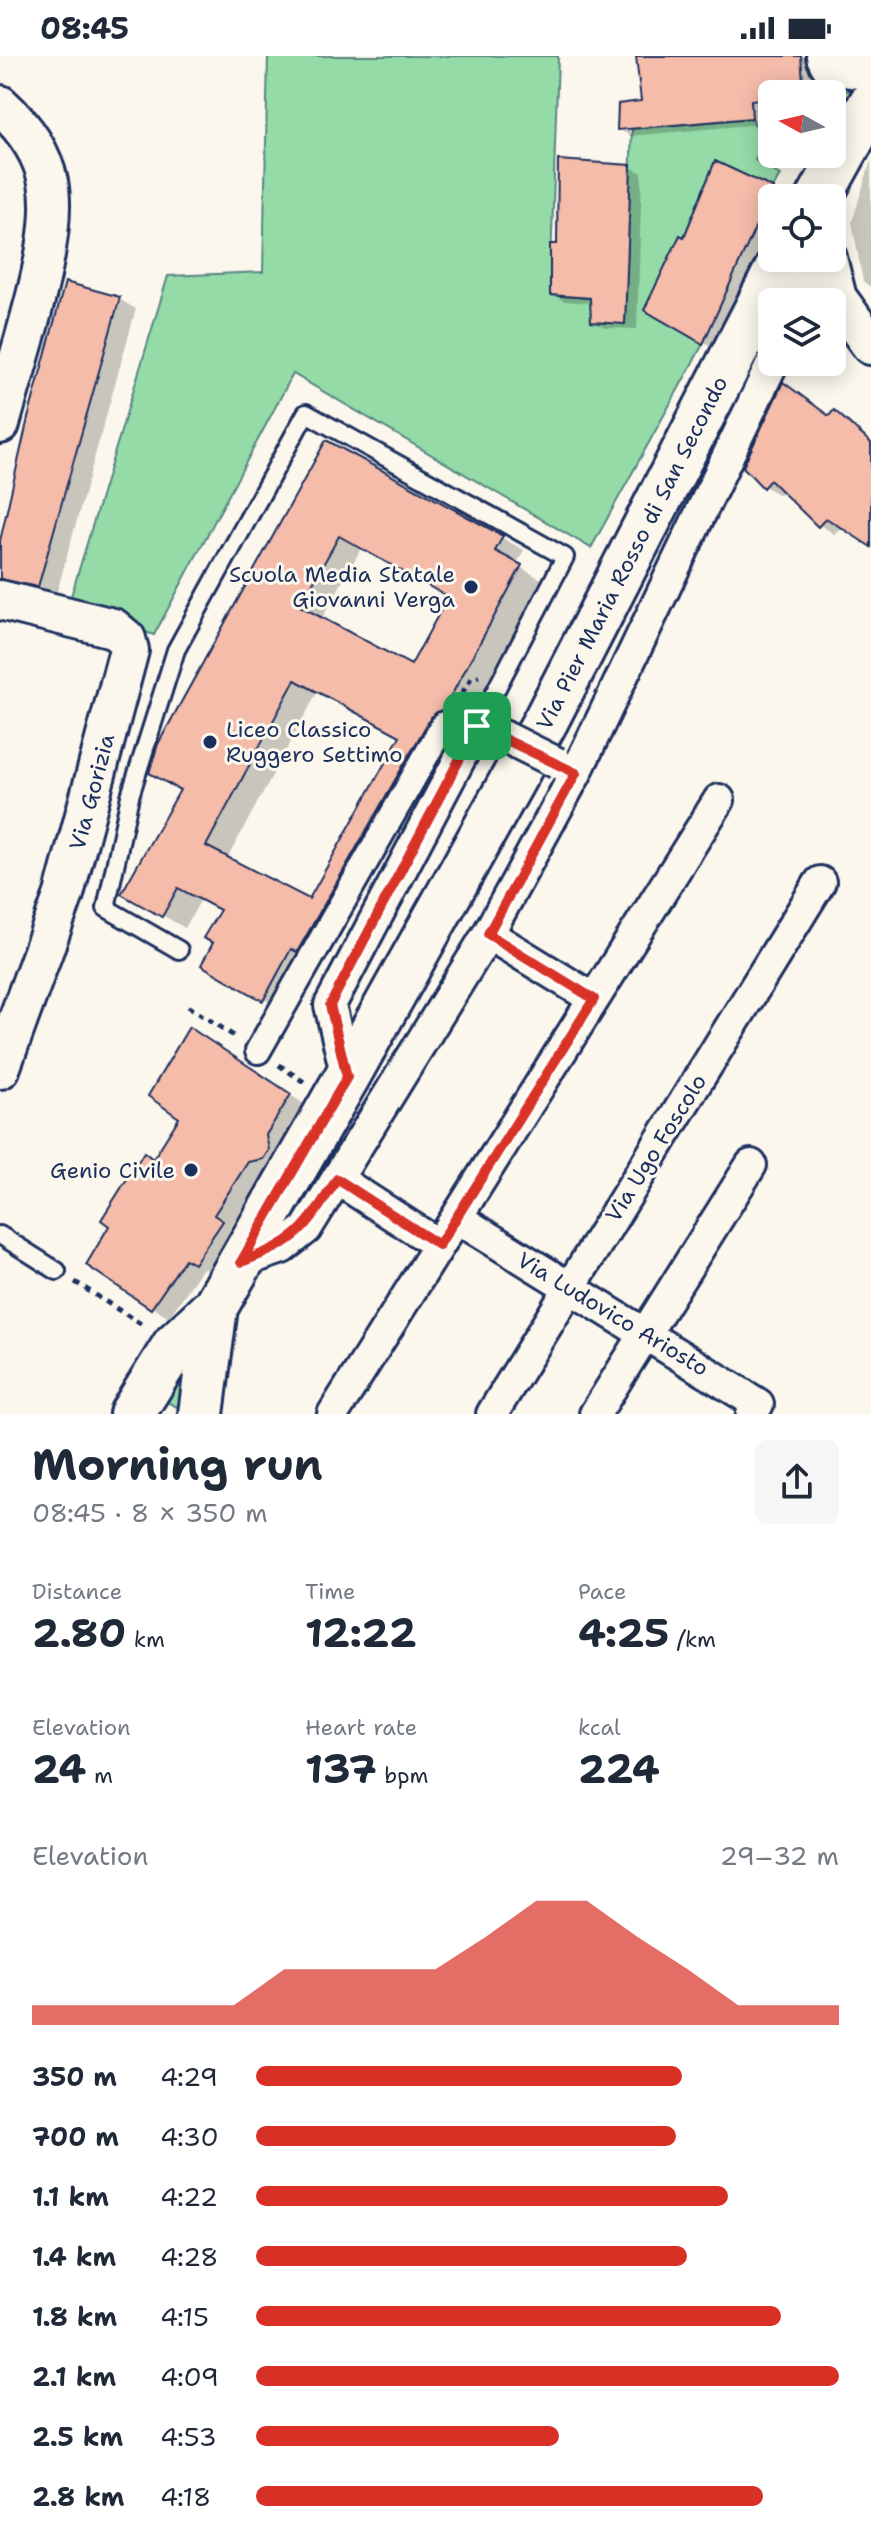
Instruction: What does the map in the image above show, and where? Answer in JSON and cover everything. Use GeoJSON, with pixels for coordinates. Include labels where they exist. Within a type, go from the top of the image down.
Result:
{"type":"FeatureCollection","features":[{"type":"Feature","properties":{"kind":"main road"},"geometry":{"type":"LineString","coordinates":[[820,56],[821,80]]}},
{"type":"Feature","properties":{"kind":"main road"},"geometry":{"type":"LineString","coordinates":[[829,56],[832,62],[844,66],[871,61]]}},
{"type":"Feature","properties":{"kind":"main road"},"geometry":{"type":"LineString","coordinates":[[846,132],[871,104]]}},
{"type":"Feature","properties":{"kind":"main road","name":"Via Pier Maria Rosso di San Secondo"},"geometry":{"type":"LineString","coordinates":[[132,1414],[175,1345],[215,1307],[347,1077],[792,272]]}},
{"type":"Feature","properties":{"kind":"main road"},"geometry":{"type":"LineString","coordinates":[[201,1414],[215,1307]]}},
{"type":"Feature","properties":{"kind":"street"},"geometry":{"type":"LineString","coordinates":[[0,105],[18,122],[36,147],[48,182],[50,213],[47,247],[0,424]]}},
{"type":"Feature","properties":{"kind":"street"},"geometry":{"type":"LineString","coordinates":[[813,272],[837,298],[871,345]]}},
{"type":"Feature","properties":{"kind":"street","name":"Via Pier Maria Rosso di San Secondo"},"geometry":{"type":"LineString","coordinates":[[241,1262],[282,1248],[306,1229],[488,934],[566,768],[766,376]]}},
{"type":"Feature","properties":{"kind":"street","name":"Via Gorizia"},"geometry":{"type":"LineString","coordinates":[[0,600],[113,628],[126,639],[129,650],[64,894],[0,1069]]}},
{"type":"Feature","properties":{"kind":"street"},"geometry":{"type":"LineString","coordinates":[[258,1051],[444,724]]}},
{"type":"Feature","properties":{"kind":"street"},"geometry":{"type":"LineString","coordinates":[[347,1077],[330,1005],[490,731],[566,768]]}},
{"type":"Feature","properties":{"kind":"street"},"geometry":{"type":"LineString","coordinates":[[333,1414],[719,800]]}},
{"type":"Feature","properties":{"kind":"street","name":"Via Ugo Foscolo"},"geometry":{"type":"LineString","coordinates":[[492,1414],[820,882]]}},
{"type":"Feature","properties":{"kind":"street"},"geometry":{"type":"LineString","coordinates":[[488,934],[594,999]]}},
{"type":"Feature","properties":{"kind":"street"},"geometry":{"type":"LineString","coordinates":[[595,1414],[751,1165]]}},
{"type":"Feature","properties":{"kind":"street"},"geometry":{"type":"LineString","coordinates":[[337,1179],[439,1245]]}},
{"type":"Feature","properties":{"kind":"street","name":"Via Ludovico Ariosto"},"geometry":{"type":"LineString","coordinates":[[457,1218],[758,1404],[752,1414]]}},
{"type":"Feature","properties":{"kind":"lane"},"geometry":{"type":"LineString","coordinates":[[179,950],[106,908],[130,796],[176,650],[306,413],[565,557],[490,731]]}},
{"type":"Feature","properties":{"kind":"lane"},"geometry":{"type":"LineString","coordinates":[[0,1235],[57,1271]]}},
{"type":"Feature","properties":{"kind":"path"},"geometry":{"type":"LineString","coordinates":[[57,1271],[175,1345]]}},
{"type":"Feature","properties":{"kind":"green space"},"geometry":{"type":"Polygon","coordinates":[[[268,56],[558,56],[550,295],[590,298],[592,322],[625,323],[632,129],[752,118],[758,131],[755,160],[758,168],[768,168],[780,175],[775,184],[764,184],[715,161],[684,237],[680,235],[645,310],[703,344],[591,548],[293,374],[154,635],[68,606],[168,276],[263,272],[268,56]]]}},
{"type":"Feature","properties":{"kind":"green space"},"geometry":{"type":"Polygon","coordinates":[[[846,91],[861,92],[846,117],[846,91]]]}},
{"type":"Feature","properties":{"kind":"green space"},"geometry":{"type":"Polygon","coordinates":[[[194,1354],[183,1410],[165,1401],[194,1354]]]}},
{"type":"Feature","properties":{"kind":"building"},"geometry":{"type":"Polygon","coordinates":[[[636,56],[801,56],[803,80],[758,80],[758,99],[751,100],[752,118],[617,130],[618,104],[641,101],[636,56]]]}},
{"type":"Feature","properties":{"kind":"building"},"geometry":{"type":"Polygon","coordinates":[[[558,160],[631,165],[625,324],[591,322],[590,298],[550,295],[550,244],[557,244],[558,160]]]}},
{"type":"Feature","properties":{"kind":"building"},"geometry":{"type":"Polygon","coordinates":[[[715,161],[764,184],[758,184],[758,221],[703,344],[644,310],[680,235],[684,237],[715,161]]]}},
{"type":"Feature","properties":{"kind":"building"},"geometry":{"type":"Polygon","coordinates":[[[65,282],[120,297],[38,587],[0,579],[0,541],[28,418],[65,282]]]}},
{"type":"Feature","properties":{"kind":"building"},"geometry":{"type":"Polygon","coordinates":[[[783,382],[829,416],[834,410],[871,443],[871,547],[826,518],[818,527],[770,480],[763,488],[743,467],[783,382]]]}},
{"type":"Feature","properties":{"kind":"building","name":"Liceo Classico Ruggero Settimo"},"geometry":{"type":"Polygon","coordinates":[[[326,440],[503,536],[495,551],[522,565],[444,709],[431,717],[297,952],[291,949],[263,1001],[201,965],[213,943],[203,938],[220,910],[178,888],[162,917],[121,894],[180,790],[149,773],[158,744],[326,440]],[[339,536],[300,606],[411,665],[448,597],[339,536]],[[295,680],[206,846],[309,899],[400,736],[295,680]]]}},
{"type":"Feature","properties":{"kind":"building","name":"Genio Civile"},"geometry":{"type":"Polygon","coordinates":[[[189,1027],[291,1094],[266,1135],[269,1150],[263,1159],[248,1162],[214,1215],[223,1221],[194,1264],[185,1259],[151,1309],[86,1265],[109,1226],[101,1220],[144,1152],[153,1159],[179,1118],[148,1096],[189,1027]]]}},
{"type":"Feature","properties":{"kind":"place","name":"Scuola Media Statale Giovanni Verga"},"geometry":{"type":"Point","coordinates":[471,587]}},
{"type":"Feature","properties":{"kind":"place","name":"Liceo Classico Ruggero Settimo"},"geometry":{"type":"Point","coordinates":[210,742]}},
{"type":"Feature","properties":{"kind":"place","name":"Genio Civile"},"geometry":{"type":"Point","coordinates":[191,1170]}},
{"type":"Feature","properties":{"kind":"route"},"geometry":{"type":"LineString","coordinates":[[477,726],[576,773],[488,934],[594,999],[439,1245],[337,1179],[306,1229],[282,1248],[241,1262],[347,1077],[330,1005],[477,726]]}}]}
